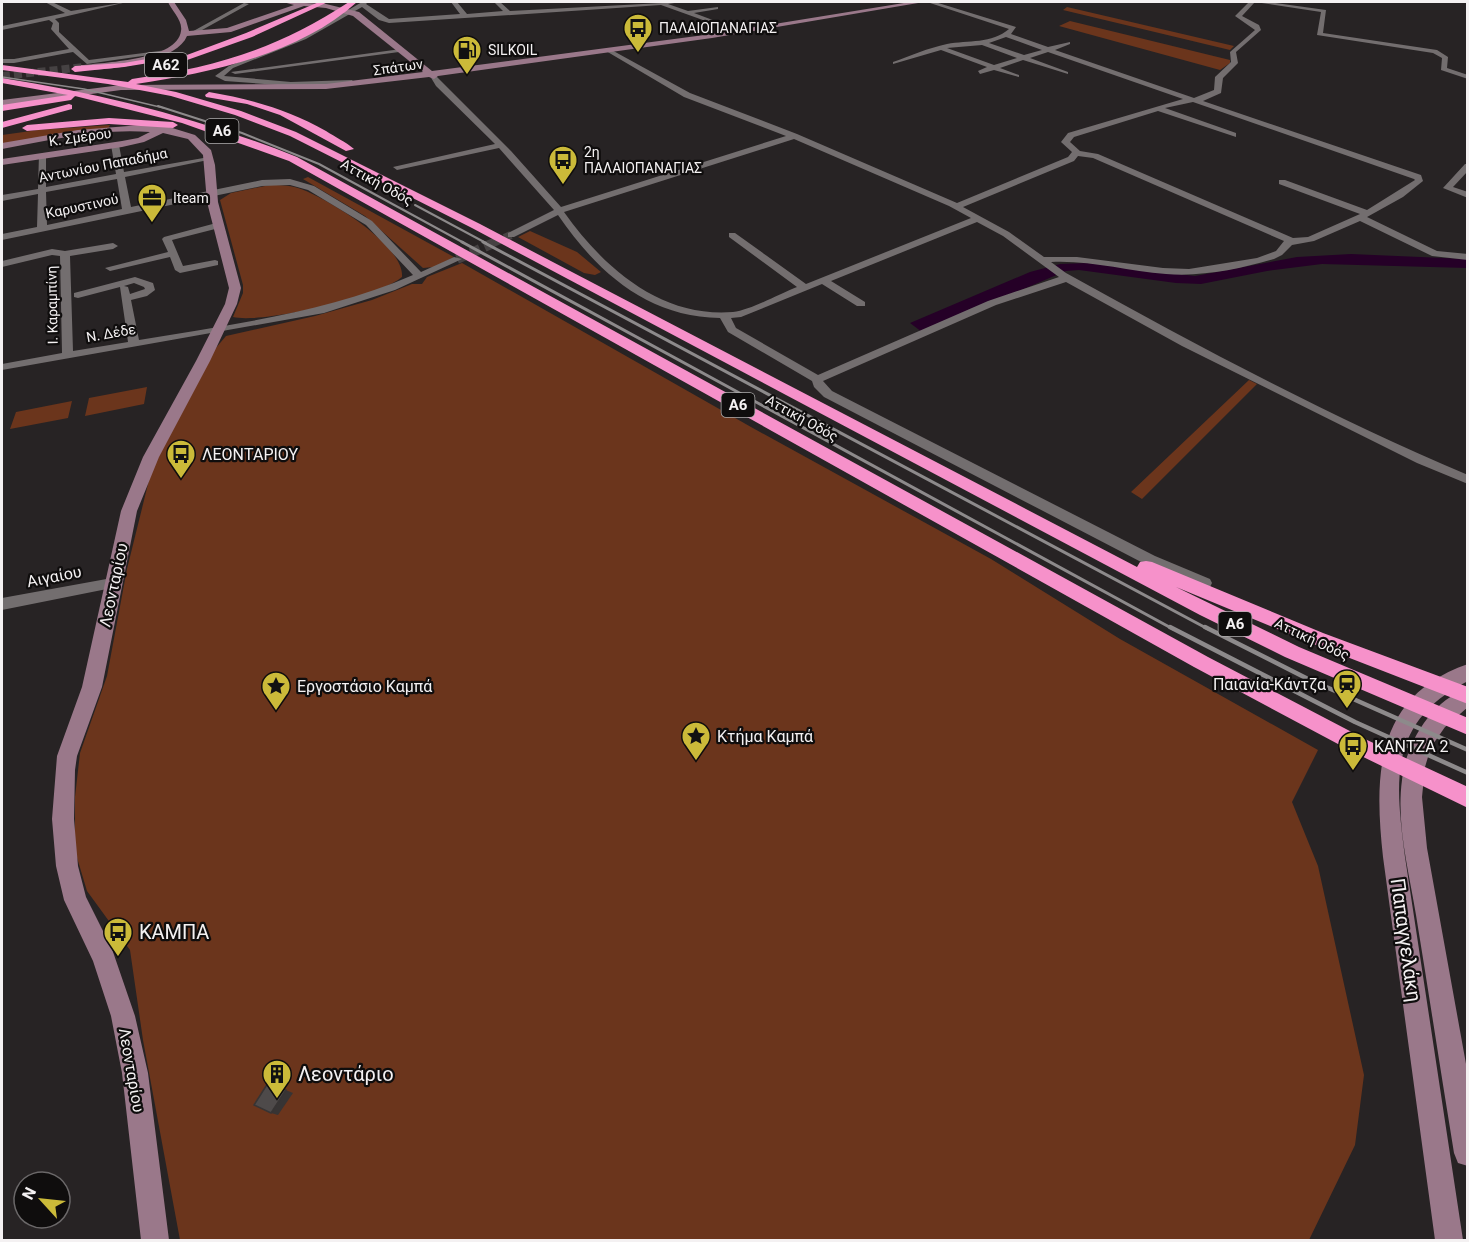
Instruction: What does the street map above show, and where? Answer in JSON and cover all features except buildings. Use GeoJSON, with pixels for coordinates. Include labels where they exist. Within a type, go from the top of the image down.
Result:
{"type":"FeatureCollection","features":[{"type":"Feature","properties":{"kind":"highway"},"geometry":{"type":"LineString","coordinates":[[2,67],[81,69],[170,57],[224,41],[317,2]]}},
{"type":"Feature","properties":{"kind":"highway","name":"Α62"},"geometry":{"type":"LineString","coordinates":[[2,110],[186,58],[249,35],[324,2]]}},
{"type":"Feature","properties":{"kind":"highway","name":"Α62"},"geometry":{"type":"LineString","coordinates":[[2,125],[124,91],[206,64],[279,35],[345,2]]}},
{"type":"Feature","properties":{"kind":"highway"},"geometry":{"type":"LineString","coordinates":[[2,90],[110,85],[184,73],[243,57],[305,33],[360,2]]}},
{"type":"Feature","properties":{"kind":"highway","name":"Αττική Οδός"},"geometry":{"type":"LineString","coordinates":[[2,67],[149,89],[219,107],[275,127],[328,150],[1008,508],[1292,652],[1467,727]]}},
{"type":"Feature","properties":{"kind":"highway","name":"Αττική Οδός"},"geometry":{"type":"LineString","coordinates":[[2,81],[60,90],[168,114],[236,136],[293,159],[1202,662],[1360,746],[1467,798]]}},
{"type":"Feature","properties":{"kind":"highway"},"geometry":{"type":"LineString","coordinates":[[2,110],[75,96],[132,92],[193,93],[252,102],[298,118],[476,226]]}},
{"type":"Feature","properties":{"kind":"highway"},"geometry":{"type":"LineString","coordinates":[[2,131],[86,122],[130,121],[173,125],[236,142],[341,185]]}},
{"type":"Feature","properties":{"kind":"highway"},"geometry":{"type":"LineString","coordinates":[[1008,508],[1084,537],[1206,592],[1467,696]]}},
{"type":"Feature","properties":{"kind":"highway"},"geometry":{"type":"LineString","coordinates":[[1360,746],[1467,805]]}},
{"type":"Feature","properties":{"kind":"street"},"geometry":{"type":"LineString","coordinates":[[48,2],[70,13]]}},
{"type":"Feature","properties":{"kind":"street"},"geometry":{"type":"LineString","coordinates":[[2,28],[121,2]]}},
{"type":"Feature","properties":{"kind":"street"},"geometry":{"type":"LineString","coordinates":[[171,2],[188,34]]}},
{"type":"Feature","properties":{"kind":"street"},"geometry":{"type":"LineString","coordinates":[[289,2],[326,6],[356,14],[431,77],[499,146],[548,197],[591,254],[623,281],[683,310],[702,315],[737,315],[979,218]]}},
{"type":"Feature","properties":{"kind":"street"},"geometry":{"type":"LineString","coordinates":[[188,34],[231,30],[309,2]]}},
{"type":"Feature","properties":{"kind":"street"},"geometry":{"type":"LineString","coordinates":[[220,73],[304,38],[360,2],[387,21],[678,2]]}},
{"type":"Feature","properties":{"kind":"street"},"geometry":{"type":"LineString","coordinates":[[454,2],[465,16]]}},
{"type":"Feature","properties":{"kind":"street"},"geometry":{"type":"LineString","coordinates":[[497,2],[508,13]]}},
{"type":"Feature","properties":{"kind":"street","name":"Σπάτων"},"geometry":{"type":"LineString","coordinates":[[2,103],[110,89],[198,87],[312,90],[431,77],[731,33],[920,2]]}},
{"type":"Feature","properties":{"kind":"street"},"geometry":{"type":"LineString","coordinates":[[895,63],[940,48],[983,44],[1006,35],[1014,28],[930,2]]}},
{"type":"Feature","properties":{"kind":"street"},"geometry":{"type":"LineString","coordinates":[[1252,2],[1238,16],[1257,27],[1258,30],[1233,52],[1235,63],[1219,77],[1218,91],[1199,99],[1157,108],[1071,135],[1065,142],[1077,153],[1095,156],[1293,242]]}},
{"type":"Feature","properties":{"kind":"street"},"geometry":{"type":"LineString","coordinates":[[1258,2],[1324,11],[1319,34],[1435,51],[1445,57],[1446,62],[1443,69],[1467,77]]}},
{"type":"Feature","properties":{"kind":"street"},"geometry":{"type":"LineString","coordinates":[[650,3],[687,12],[716,23],[731,33]]}},
{"type":"Feature","properties":{"kind":"street"},"geometry":{"type":"LineString","coordinates":[[84,66],[135,60],[167,52],[188,34],[246,4]]}},
{"type":"Feature","properties":{"kind":"street"},"geometry":{"type":"LineString","coordinates":[[687,12],[716,8]]}},
{"type":"Feature","properties":{"kind":"street"},"geometry":{"type":"LineString","coordinates":[[50,18],[56,23],[54,31],[73,50],[81,54],[86,62],[167,52]]}},
{"type":"Feature","properties":{"kind":"street"},"geometry":{"type":"LineString","coordinates":[[10,19],[19,24]]}},
{"type":"Feature","properties":{"kind":"street"},"geometry":{"type":"LineString","coordinates":[[1006,35],[1418,177],[1418,183],[1363,215],[1310,239],[1289,243],[1279,253],[1263,258],[1192,272],[1171,272],[1072,260],[1046,262]]}},
{"type":"Feature","properties":{"kind":"street"},"geometry":{"type":"LineString","coordinates":[[980,72],[1068,43]]}},
{"type":"Feature","properties":{"kind":"street"},"geometry":{"type":"LineString","coordinates":[[983,44],[1063,75],[1107,58]]}},
{"type":"Feature","properties":{"kind":"street"},"geometry":{"type":"LineString","coordinates":[[940,48],[1017,76]]}},
{"type":"Feature","properties":{"kind":"street"},"geometry":{"type":"LineString","coordinates":[[2,61],[14,61],[73,50]]}},
{"type":"Feature","properties":{"kind":"street"},"geometry":{"type":"LineString","coordinates":[[220,73],[399,50]]}},
{"type":"Feature","properties":{"kind":"street"},"geometry":{"type":"LineString","coordinates":[[604,51],[687,95],[794,136],[957,206],[979,218],[1065,276],[1201,352],[1421,460],[1467,480]]}},
{"type":"Feature","properties":{"kind":"street"},"geometry":{"type":"LineString","coordinates":[[220,73],[219,78],[225,80],[306,84],[431,77]]}},
{"type":"Feature","properties":{"kind":"street"},"geometry":{"type":"LineString","coordinates":[[1157,108],[1233,135]]}},
{"type":"Feature","properties":{"kind":"street"},"geometry":{"type":"LineString","coordinates":[[2,146],[95,130],[139,128],[181,134],[198,141],[206,150],[209,159]]}},
{"type":"Feature","properties":{"kind":"street","name":"Κ. Σμέρου"},"geometry":{"type":"LineString","coordinates":[[2,162],[135,142],[161,130]]}},
{"type":"Feature","properties":{"kind":"street"},"geometry":{"type":"LineString","coordinates":[[511,235],[585,201],[794,136]]}},
{"type":"Feature","properties":{"kind":"street"},"geometry":{"type":"LineString","coordinates":[[115,145],[127,210]]}},
{"type":"Feature","properties":{"kind":"street"},"geometry":{"type":"LineString","coordinates":[[397,167],[499,146]]}},
{"type":"Feature","properties":{"kind":"street"},"geometry":{"type":"LineString","coordinates":[[957,206],[1071,159],[1077,153]]}},
{"type":"Feature","properties":{"kind":"street"},"geometry":{"type":"LineString","coordinates":[[42,156],[40,190],[42,228]]}},
{"type":"Feature","properties":{"kind":"street","name":"Αντωνίου Παπαδήμα"},"geometry":{"type":"LineString","coordinates":[[2,198],[119,174],[209,159]]}},
{"type":"Feature","properties":{"kind":"street","name":"Λεονταρίου"},"geometry":{"type":"LineString","coordinates":[[155,1240],[140,1108],[125,1025],[104,957],[80,915],[75,900],[63,842],[63,801],[67,756],[92,687],[112,583],[129,511],[145,469],[222,328],[235,288],[211,193],[209,159]]}},
{"type":"Feature","properties":{"kind":"street"},"geometry":{"type":"LineString","coordinates":[[1467,166],[1447,188],[1467,195]]}},
{"type":"Feature","properties":{"kind":"street","name":"Καρυστινού"},"geometry":{"type":"LineString","coordinates":[[2,237],[211,193],[274,182],[290,182],[304,186],[369,222],[420,276]]}},
{"type":"Feature","properties":{"kind":"street"},"geometry":{"type":"LineString","coordinates":[[1282,182],[1363,215],[1435,254],[1467,257]]}},
{"type":"Feature","properties":{"kind":"street"},"geometry":{"type":"LineString","coordinates":[[215,263],[180,270],[166,239],[220,225]]}},
{"type":"Feature","properties":{"kind":"street"},"geometry":{"type":"LineString","coordinates":[[732,235],[806,289]]}},
{"type":"Feature","properties":{"kind":"street"},"geometry":{"type":"LineString","coordinates":[[2,264],[48,253],[65,254],[113,246]]}},
{"type":"Feature","properties":{"kind":"street","name":"Ι. Καραμπίνη"},"geometry":{"type":"LineString","coordinates":[[65,254],[68,356]]}},
{"type":"Feature","properties":{"kind":"street"},"geometry":{"type":"LineString","coordinates":[[110,268],[171,254]]}},
{"type":"Feature","properties":{"kind":"street","name":"Ν. Δέδε"},"geometry":{"type":"LineString","coordinates":[[2,367],[222,328],[228,330],[241,328],[253,323],[344,305],[381,293],[457,259]]}},
{"type":"Feature","properties":{"kind":"street"},"geometry":{"type":"LineString","coordinates":[[817,379],[992,303],[1065,276]]}},
{"type":"Feature","properties":{"kind":"street"},"geometry":{"type":"LineString","coordinates":[[78,295],[135,280],[149,285],[150,290],[143,294],[126,298]]}},
{"type":"Feature","properties":{"kind":"street"},"geometry":{"type":"LineString","coordinates":[[824,281],[861,304]]}},
{"type":"Feature","properties":{"kind":"street"},"geometry":{"type":"LineString","coordinates":[[123,283],[134,343]]}},
{"type":"Feature","properties":{"kind":"street"},"geometry":{"type":"LineString","coordinates":[[725,316],[732,330],[817,379]]}},
{"type":"Feature","properties":{"kind":"street"},"geometry":{"type":"LineString","coordinates":[[817,379],[818,385],[828,394],[1150,560],[1205,583]]}},
{"type":"Feature","properties":{"kind":"street","name":"Αιγαίου"},"geometry":{"type":"LineString","coordinates":[[2,604],[112,583]]}},
{"type":"Feature","properties":{"kind":"street","name":"Παπαγγελάκη"},"geometry":{"type":"LineString","coordinates":[[1449,1240],[1389,816],[1388,772],[1398,731],[1418,702],[1445,683],[1467,672]]}},
{"type":"Feature","properties":{"kind":"street","name":"Παπαγγελάκη"},"geometry":{"type":"LineString","coordinates":[[1467,696],[1440,717],[1424,742],[1413,779],[1414,828],[1467,1153]]}},
{"type":"Feature","properties":{"kind":"shaded area"},"geometry":{"type":"Polygon","coordinates":[[[1067,7],[1234,46],[1230,50],[1063,10],[1067,7]]]}},
{"type":"Feature","properties":{"kind":"shaded area"},"geometry":{"type":"Polygon","coordinates":[[[1070,21],[1230,60],[1230,63],[1220,70],[1059,26],[1070,21]]]}},
{"type":"Feature","properties":{"kind":"shaded area"},"geometry":{"type":"Polygon","coordinates":[[[110,125],[108,129],[2,146],[2,135],[110,125]]]}},
{"type":"Feature","properties":{"kind":"shaded area"},"geometry":{"type":"Polygon","coordinates":[[[308,177],[454,257],[434,267],[423,268],[365,216],[303,179],[308,177]]]}},
{"type":"Feature","properties":{"kind":"shaded area"},"geometry":{"type":"Polygon","coordinates":[[[270,185],[298,188],[343,211],[391,251],[399,264],[402,277],[370,293],[320,307],[269,317],[233,317],[243,293],[243,285],[220,200],[231,193],[270,185]]]}},
{"type":"Feature","properties":{"kind":"shaded area"},"geometry":{"type":"Polygon","coordinates":[[[530,231],[577,252],[601,272],[595,275],[584,273],[518,237],[530,231]]]}},
{"type":"Feature","properties":{"kind":"shaded area"},"geometry":{"type":"Polygon","coordinates":[[[1351,254],[1467,259],[1467,268],[1322,264],[1267,271],[1201,284],[1176,283],[1079,270],[1066,271],[922,332],[910,323],[1030,272],[1060,264],[1088,263],[1195,276],[1297,257],[1351,254]]]}},
{"type":"Feature","properties":{"kind":"shaded area","name":"Kτήμα Καμπά"},"geometry":{"type":"Polygon","coordinates":[[[462,263],[751,427],[991,559],[1120,639],[1318,750],[1292,802],[1318,866],[1364,1075],[1355,1145],[1309,1240],[180,1240],[143,1040],[130,950],[87,891],[75,851],[75,797],[80,753],[107,676],[127,569],[150,476],[215,349],[226,336],[315,316],[372,300],[412,284],[422,284],[427,277],[462,263]]]}},
{"type":"Feature","properties":{"kind":"shaded area"},"geometry":{"type":"Polygon","coordinates":[[[1249,380],[1257,384],[1142,499],[1131,492],[1249,380]]]}},
{"type":"Feature","properties":{"kind":"shaded area"},"geometry":{"type":"Polygon","coordinates":[[[147,387],[144,404],[85,416],[89,398],[147,387]]]}},
{"type":"Feature","properties":{"kind":"shaded area"},"geometry":{"type":"Polygon","coordinates":[[[72,401],[68,418],[10,429],[16,412],[72,401]]]}},
{"type":"Feature","properties":{"kind":"tunnel"},"geometry":{"type":"LineString","coordinates":[[2,76],[84,67]]}},
{"type":"Feature","properties":{"kind":"tunnel"},"geometry":{"type":"LineString","coordinates":[[493,243],[511,235]]}},
{"type":"Feature","properties":{"kind":"tunnel"},"geometry":{"type":"LineString","coordinates":[[457,259],[496,242]]}},
{"type":"Feature","properties":{"kind":"railway"},"geometry":{"type":"LineString","coordinates":[[2,77],[84,89],[164,108]]}},
{"type":"Feature","properties":{"kind":"railway"},"geometry":{"type":"LineString","coordinates":[[158,106],[242,133],[319,164],[464,243]]}},
{"type":"Feature","properties":{"kind":"railway"},"geometry":{"type":"LineString","coordinates":[[415,205],[486,243]]}},
{"type":"Feature","properties":{"kind":"railway"},"geometry":{"type":"LineString","coordinates":[[462,242],[1173,629]]}},
{"type":"Feature","properties":{"kind":"railway"},"geometry":{"type":"LineString","coordinates":[[483,242],[1208,629]]}},
{"type":"Feature","properties":{"kind":"railway"},"geometry":{"type":"LineString","coordinates":[[1170,627],[1355,722],[1468,773]]}},
{"type":"Feature","properties":{"kind":"railway"},"geometry":{"type":"LineString","coordinates":[[1205,627],[1306,678],[1468,750]]}},
{"type":"Feature","properties":{"kind":"place","name":"ΠΑΛΑΙΟΠΑΝΑΓΙΑΣ"},"geometry":{"type":"Point","coordinates":[638,54]}},
{"type":"Feature","properties":{"kind":"place","name":"SILKOIL"},"geometry":{"type":"Point","coordinates":[467,76]}},
{"type":"Feature","properties":{"kind":"place","name":"2η ΠΑΛΑΙΟΠΑΝΑΓΙΑΣ"},"geometry":{"type":"Point","coordinates":[563,186]}},
{"type":"Feature","properties":{"kind":"place","name":"Iteam"},"geometry":{"type":"Point","coordinates":[152,224]}},
{"type":"Feature","properties":{"kind":"place","name":"ΛΕΟΝΤΑΡΙΟΥ"},"geometry":{"type":"Point","coordinates":[181,480]}},
{"type":"Feature","properties":{"kind":"place","name":"Παιανία-Κάντζα"},"geometry":{"type":"Point","coordinates":[1347,710]}},
{"type":"Feature","properties":{"kind":"place","name":"Εργοστάσιο Καμπά"},"geometry":{"type":"Point","coordinates":[276,712]}},
{"type":"Feature","properties":{"kind":"place","name":"Kτήμα Καμπά"},"geometry":{"type":"Point","coordinates":[696,762]}},
{"type":"Feature","properties":{"kind":"place","name":"ΚΑΝΤΖΑ 2"},"geometry":{"type":"Point","coordinates":[1353,772]}},
{"type":"Feature","properties":{"kind":"place","name":"ΚΑΜΠΑ"},"geometry":{"type":"Point","coordinates":[118,958]}},
{"type":"Feature","properties":{"kind":"place","name":"Λεοντάριο"},"geometry":{"type":"Point","coordinates":[277,1100]}}]}
